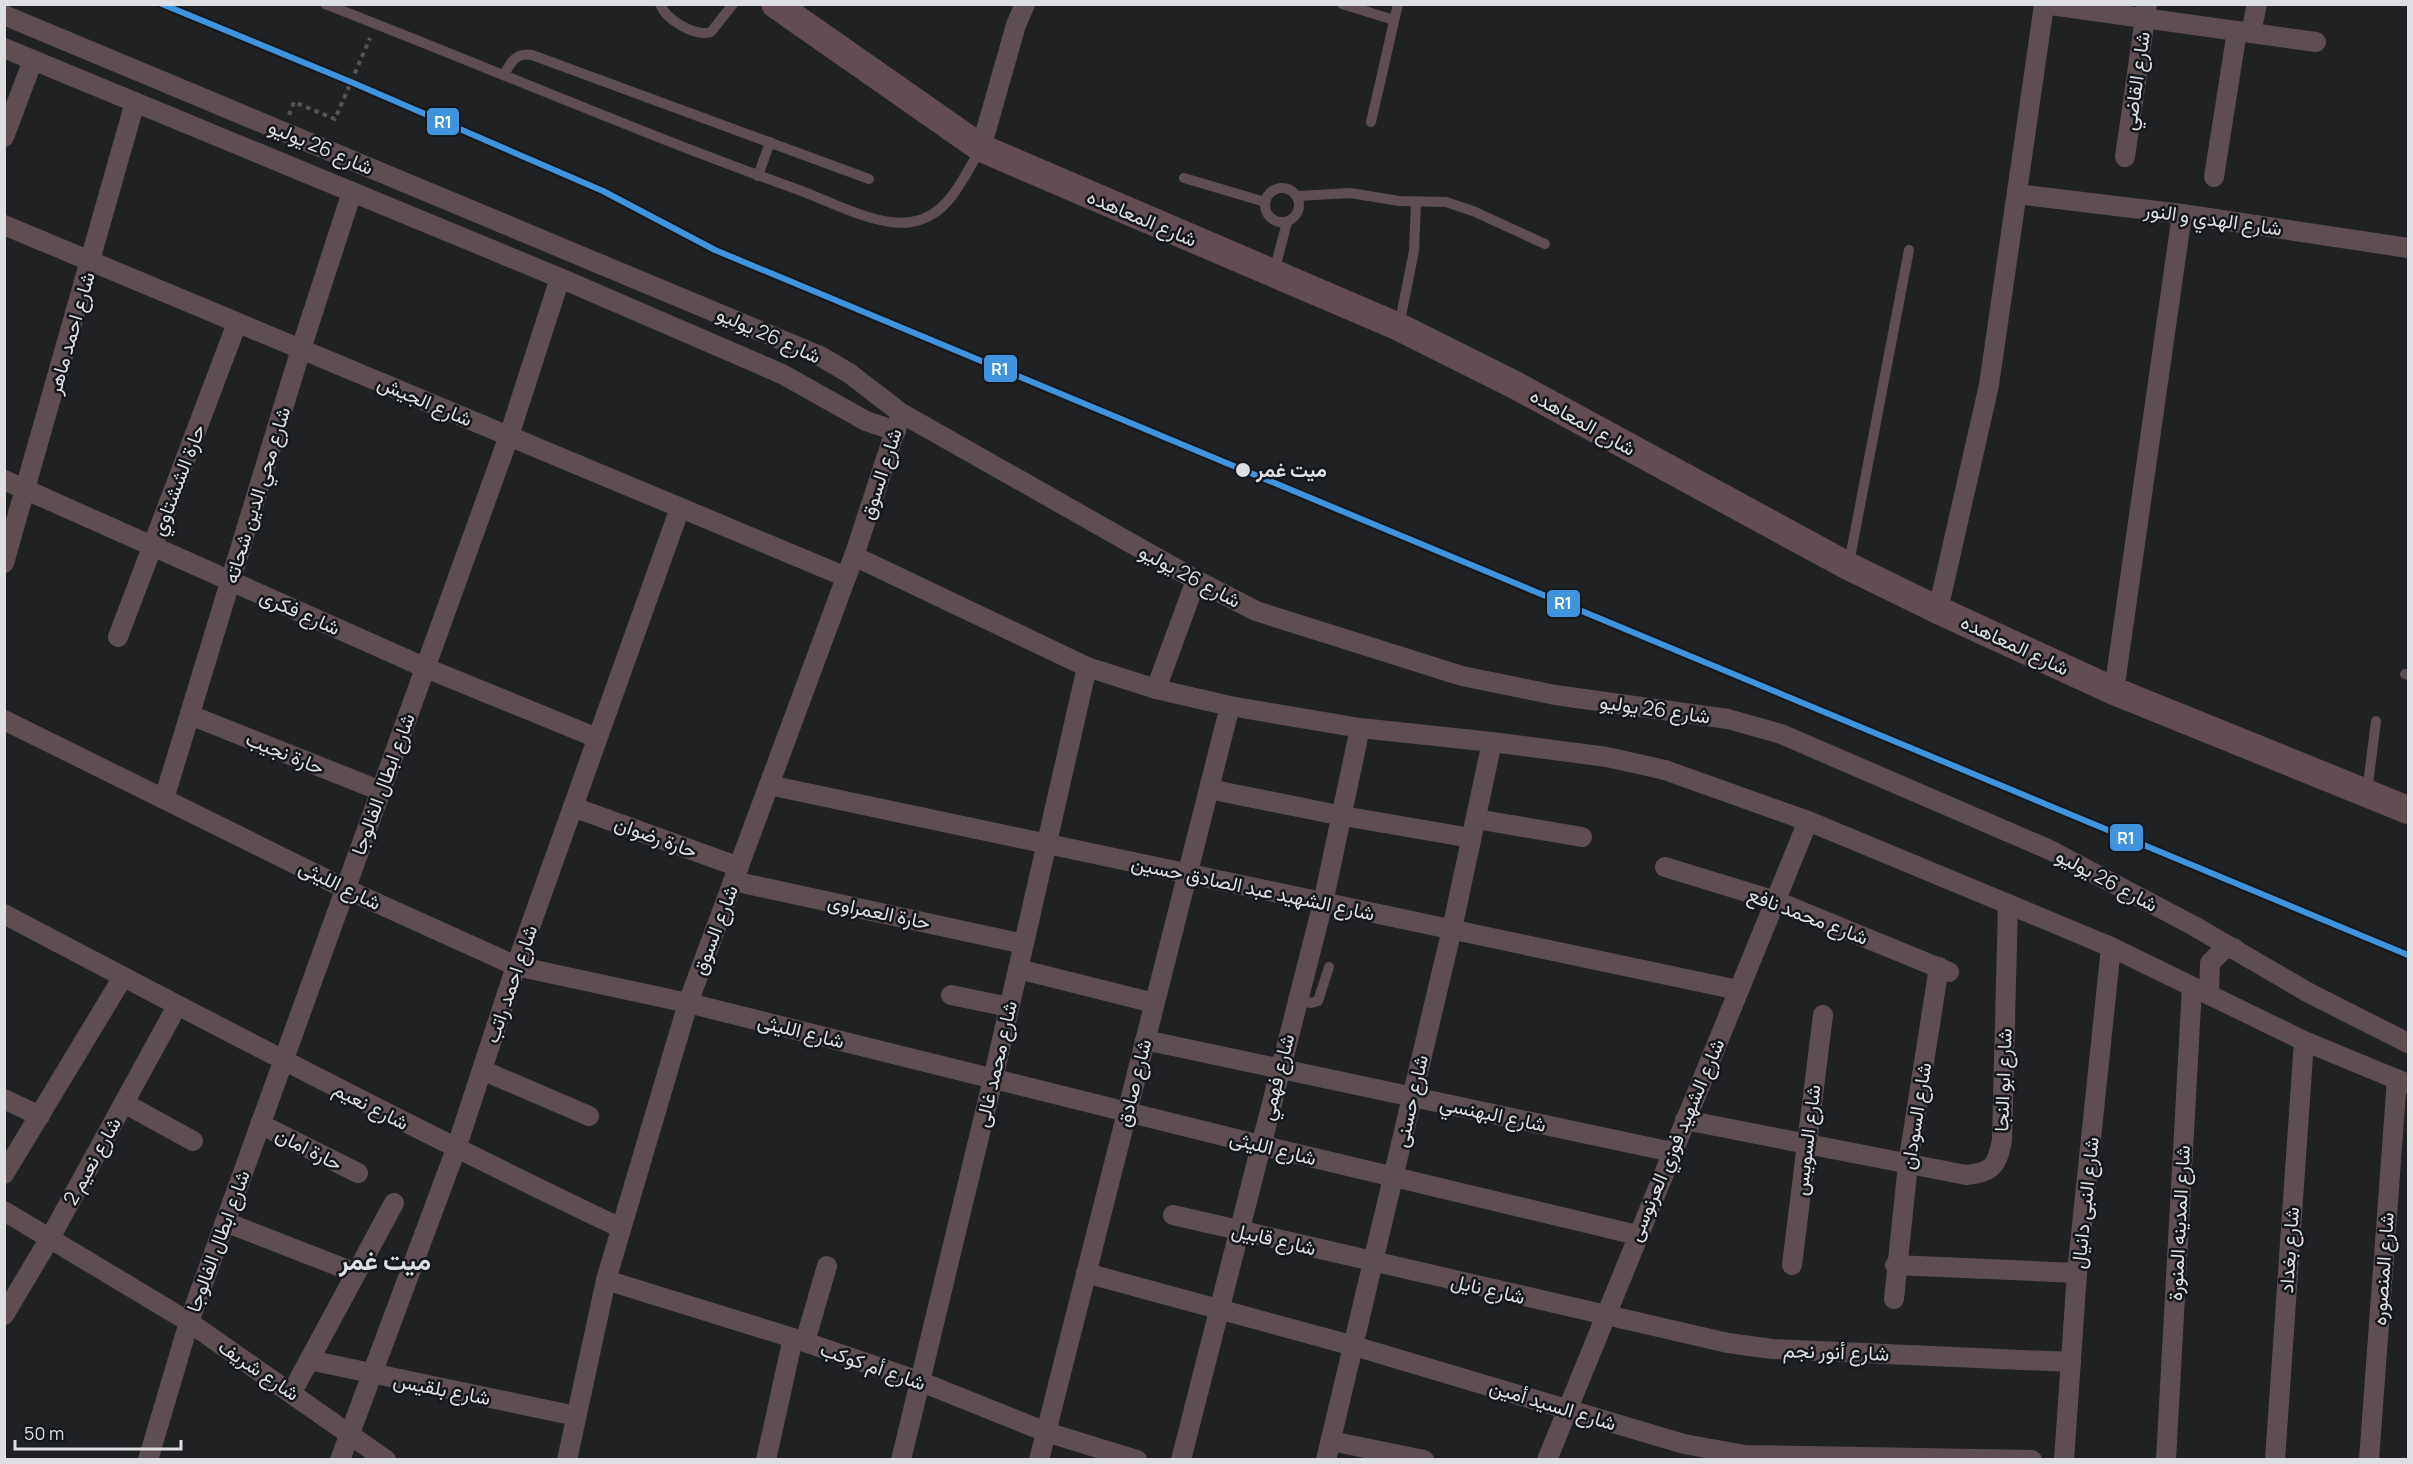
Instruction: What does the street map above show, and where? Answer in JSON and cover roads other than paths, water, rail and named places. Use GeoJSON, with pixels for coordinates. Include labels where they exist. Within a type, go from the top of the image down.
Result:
{"type":"FeatureCollection","features":[{"type":"Feature","properties":{"kind":"main road","name":"شارع المعاهده"},"geometry":{"type":"LineString","coordinates":[[775,4],[981,148],[1399,327],[1526,391],[1848,566],[1938,610],[2114,691],[2409,810]]}},
{"type":"Feature","properties":{"kind":"street"},"geometry":{"type":"LineString","coordinates":[[981,148],[1016,25],[1025,4]]}},
{"type":"Feature","properties":{"kind":"street"},"geometry":{"type":"LineString","coordinates":[[2214,177],[2244,32],[2257,4]]}},
{"type":"Feature","properties":{"kind":"street"},"geometry":{"type":"LineString","coordinates":[[1938,610],[1989,385],[2043,5],[2146,11],[2244,32],[2316,42]]}},
{"type":"Feature","properties":{"kind":"street","name":"شارع القاضي"},"geometry":{"type":"LineString","coordinates":[[2125,158],[2146,11]]}},
{"type":"Feature","properties":{"kind":"street","name":"شارع 26 يوليو"},"geometry":{"type":"LineString","coordinates":[[4,15],[790,342],[849,373],[898,422],[1256,611],[1462,676],[1555,695],[1728,720],[1781,734],[2050,850],[2234,948],[2309,993],[2409,1043]]}},
{"type":"Feature","properties":{"kind":"street","name":"شارع 26 يوليو"},"geometry":{"type":"LineString","coordinates":[[4,48],[560,278],[782,374],[866,421],[898,422]]}},
{"type":"Feature","properties":{"kind":"street"},"geometry":{"type":"LineString","coordinates":[[4,137],[33,60]]}},
{"type":"Feature","properties":{"kind":"street","name":"شارع احمد ماهر"},"geometry":{"type":"LineString","coordinates":[[4,563],[27,490],[135,102]]}},
{"type":"Feature","properties":{"kind":"street","name":"شارع محي الدين شحاته"},"geometry":{"type":"LineString","coordinates":[[164,799],[301,349],[352,192]]}},
{"type":"Feature","properties":{"kind":"street","name":"شارع الهدي و النور"},"geometry":{"type":"LineString","coordinates":[[2017,194],[2182,214],[2409,248]]}},
{"type":"Feature","properties":{"kind":"street"},"geometry":{"type":"LineString","coordinates":[[2114,691],[2182,214]]}},
{"type":"Feature","properties":{"kind":"street","name":"شارع الجيش"},"geometry":{"type":"LineString","coordinates":[[4,225],[846,577]]}},
{"type":"Feature","properties":{"kind":"street","name":"شارع ابطال الفالوجا"},"geometry":{"type":"LineString","coordinates":[[148,1460],[189,1322],[509,436],[560,278]]}},
{"type":"Feature","properties":{"kind":"street","name":"حارة الششتاوي"},"geometry":{"type":"LineString","coordinates":[[118,637],[237,323]]}},
{"type":"Feature","properties":{"kind":"street","name":"شارع السوق"},"geometry":{"type":"LineString","coordinates":[[567,1460],[606,1280],[688,1003],[854,556],[898,422]]}},
{"type":"Feature","properties":{"kind":"street","name":"شارع فكرى"},"geometry":{"type":"LineString","coordinates":[[4,480],[426,668],[597,738]]}},
{"type":"Feature","properties":{"kind":"street","name":"شارع احمد راتب"},"geometry":{"type":"LineString","coordinates":[[340,1460],[456,1149],[516,966],[680,508]]}},
{"type":"Feature","properties":{"kind":"street"},"geometry":{"type":"LineString","coordinates":[[854,556],[1087,667],[1156,688],[1230,706],[1360,728],[1492,742],[1607,758],[1665,770],[1808,820],[2110,947],[2304,1041],[2403,1082]]}},
{"type":"Feature","properties":{"kind":"street"},"geometry":{"type":"LineString","coordinates":[[1156,688],[1196,580]]}},
{"type":"Feature","properties":{"kind":"street","name":"شارع محمد غالى"},"geometry":{"type":"LineString","coordinates":[[901,1460],[993,1079],[1087,667]]}},
{"type":"Feature","properties":{"kind":"street","name":"شارع صادق"},"geometry":{"type":"LineString","coordinates":[[1039,1460],[1230,706]]}},
{"type":"Feature","properties":{"kind":"street","name":"حارة نجيب"},"geometry":{"type":"LineString","coordinates":[[190,715],[381,791]]}},
{"type":"Feature","properties":{"kind":"street","name":"شارع الليثى"},"geometry":{"type":"LineString","coordinates":[[4,720],[346,889],[516,966],[688,1003],[1393,1178],[1637,1235]]}},
{"type":"Feature","properties":{"kind":"street","name":"شارع فهمي"},"geometry":{"type":"LineString","coordinates":[[1181,1460],[1323,903],[1360,728]]}},
{"type":"Feature","properties":{"kind":"street","name":"شارع حسنى"},"geometry":{"type":"LineString","coordinates":[[1328,1450],[1452,929],[1492,742]]}},
{"type":"Feature","properties":{"kind":"street","name":"شارع الشهيد عبد الصادق حسين"},"geometry":{"type":"LineString","coordinates":[[769,786],[1047,844],[1187,876],[1738,990]]}},
{"type":"Feature","properties":{"kind":"street"},"geometry":{"type":"LineString","coordinates":[[1209,789],[1343,816],[1471,838]]}},
{"type":"Feature","properties":{"kind":"street","name":"حارة رضوان"},"geometry":{"type":"LineString","coordinates":[[573,807],[736,874]]}},
{"type":"Feature","properties":{"kind":"street"},"geometry":{"type":"LineString","coordinates":[[1476,819],[1582,837]]}},
{"type":"Feature","properties":{"kind":"street","name":"شارع الشهيد فوزي العرنوسى"},"geometry":{"type":"LineString","coordinates":[[1547,1460],[1603,1316],[1808,820]]}},
{"type":"Feature","properties":{"kind":"street","name":"شارع محمد نافع"},"geometry":{"type":"LineString","coordinates":[[1665,867],[1776,901],[1944,970]]}},
{"type":"Feature","properties":{"kind":"street","name":"حارة العمراوى"},"geometry":{"type":"LineString","coordinates":[[736,874],[1024,944]]}},
{"type":"Feature","properties":{"kind":"street","name":"شارع ابو النجا"},"geometry":{"type":"LineString","coordinates":[[1685,1120],[1966,1175],[1982,1173],[1998,1159],[2002,1140],[2008,904]]}},
{"type":"Feature","properties":{"kind":"street","name":"شارع نعيم"},"geometry":{"type":"LineString","coordinates":[[4,914],[283,1062],[456,1149],[621,1228]]}},
{"type":"Feature","properties":{"kind":"street","name":"شارع النبى دانيال"},"geometry":{"type":"LineString","coordinates":[[2064,1460],[2077,1273],[2110,947]]}},
{"type":"Feature","properties":{"kind":"street","name":"شارع المدينه المنورة"},"geometry":{"type":"LineString","coordinates":[[2166,1460],[2201,991],[2210,963],[2223,950],[2234,948]]}},
{"type":"Feature","properties":{"kind":"street"},"geometry":{"type":"LineString","coordinates":[[1018,969],[1154,1004]]}},
{"type":"Feature","properties":{"kind":"street","name":"شارع السودان"},"geometry":{"type":"LineString","coordinates":[[1894,1299],[1895,1265],[1908,1164],[1944,970]]}},
{"type":"Feature","properties":{"kind":"street"},"geometry":{"type":"LineString","coordinates":[[4,1174],[123,977]]}},
{"type":"Feature","properties":{"kind":"street"},"geometry":{"type":"LineString","coordinates":[[951,995],[1009,1007]]}},
{"type":"Feature","properties":{"kind":"street","name":"شارع نعيم 2"},"geometry":{"type":"LineString","coordinates":[[4,1315],[50,1238],[177,1006]]}},
{"type":"Feature","properties":{"kind":"street","name":"شارع السويس"},"geometry":{"type":"LineString","coordinates":[[1792,1264],[1822,1014]]}},
{"type":"Feature","properties":{"kind":"street","name":"شارع البهنسي"},"geometry":{"type":"LineString","coordinates":[[1145,1040],[1672,1152]]}},
{"type":"Feature","properties":{"kind":"street","name":"شارع بغداد"},"geometry":{"type":"LineString","coordinates":[[2275,1460],[2304,1041]]}},
{"type":"Feature","properties":{"kind":"street"},"geometry":{"type":"LineString","coordinates":[[482,1070],[589,1116]]}},
{"type":"Feature","properties":{"kind":"street","name":"شارع المنصوره"},"geometry":{"type":"LineString","coordinates":[[2369,1460],[2403,1082]]}},
{"type":"Feature","properties":{"kind":"street"},"geometry":{"type":"LineString","coordinates":[[4,1099],[40,1116]]}},
{"type":"Feature","properties":{"kind":"street"},"geometry":{"type":"LineString","coordinates":[[124,1103],[193,1141]]}},
{"type":"Feature","properties":{"kind":"street","name":"حارة امان"},"geometry":{"type":"LineString","coordinates":[[260,1124],[358,1173]]}},
{"type":"Feature","properties":{"kind":"street"},"geometry":{"type":"LineString","coordinates":[[291,1392],[394,1203]]}},
{"type":"Feature","properties":{"kind":"street","name":"شارع شريف"},"geometry":{"type":"LineString","coordinates":[[4,1211],[189,1322],[350,1432],[386,1460]]}},
{"type":"Feature","properties":{"kind":"street","name":"شارع قابيل"},"geometry":{"type":"LineString","coordinates":[[1173,1215],[1374,1263]]}},
{"type":"Feature","properties":{"kind":"street"},"geometry":{"type":"LineString","coordinates":[[225,1222],[356,1273]]}},
{"type":"Feature","properties":{"kind":"street","name":"شارع نايل"},"geometry":{"type":"LineString","coordinates":[[1374,1263],[1603,1316]]}},
{"type":"Feature","properties":{"kind":"street"},"geometry":{"type":"LineString","coordinates":[[1895,1265],[2077,1273]]}},
{"type":"Feature","properties":{"kind":"street"},"geometry":{"type":"LineString","coordinates":[[766,1460],[799,1340],[827,1266]]}},
{"type":"Feature","properties":{"kind":"street","name":"شارع السيد أمين"},"geometry":{"type":"LineString","coordinates":[[1086,1273],[1354,1346],[1684,1444],[1745,1455],[2032,1460]]}},
{"type":"Feature","properties":{"kind":"street","name":"شارع أم كوكب"},"geometry":{"type":"LineString","coordinates":[[606,1280],[799,1340],[919,1382],[1046,1432],[1137,1460]]}},
{"type":"Feature","properties":{"kind":"street","name":"شارع أنور نجم"},"geometry":{"type":"LineString","coordinates":[[1603,1316],[1728,1344],[1773,1349],[2071,1362]]}},
{"type":"Feature","properties":{"kind":"street","name":"شارع بلقيس"},"geometry":{"type":"LineString","coordinates":[[309,1360],[576,1416]]}},
{"type":"Feature","properties":{"kind":"street"},"geometry":{"type":"LineString","coordinates":[[1328,1450],[1424,1460]]}},
{"type":"Feature","properties":{"kind":"lane"},"geometry":{"type":"LineString","coordinates":[[325,4],[758,176],[886,221],[909,223],[924,219],[947,205],[981,148]]}},
{"type":"Feature","properties":{"kind":"lane"},"geometry":{"type":"LineString","coordinates":[[660,4],[665,13],[699,34],[711,32],[733,4]]}},
{"type":"Feature","properties":{"kind":"lane"},"geometry":{"type":"LineString","coordinates":[[1342,4],[1394,20]]}},
{"type":"Feature","properties":{"kind":"lane"},"geometry":{"type":"LineString","coordinates":[[1371,122],[1398,4]]}},
{"type":"Feature","properties":{"kind":"lane"},"geometry":{"type":"LineString","coordinates":[[504,75],[514,58],[525,53],[870,179]]}},
{"type":"Feature","properties":{"kind":"lane"},"geometry":{"type":"LineString","coordinates":[[758,176],[770,142]]}},
{"type":"Feature","properties":{"kind":"lane"},"geometry":{"type":"LineString","coordinates":[[1184,178],[1265,202]]}},
{"type":"Feature","properties":{"kind":"lane"},"geometry":{"type":"LineString","coordinates":[[1274,275],[1287,222],[1298,211],[1297,196],[1293,191],[1279,188],[1267,195],[1265,209],[1274,220],[1287,222]]}},
{"type":"Feature","properties":{"kind":"lane"},"geometry":{"type":"LineString","coordinates":[[1297,196],[1350,193],[1416,202],[1446,202],[1545,244]]}},
{"type":"Feature","properties":{"kind":"lane"},"geometry":{"type":"LineString","coordinates":[[1399,327],[1414,251],[1416,202]]}},
{"type":"Feature","properties":{"kind":"lane"},"geometry":{"type":"LineString","coordinates":[[1848,566],[1910,250]]}},
{"type":"Feature","properties":{"kind":"lane"},"geometry":{"type":"LineString","coordinates":[[2367,794],[2376,721]]}},
{"type":"Feature","properties":{"kind":"lane"},"geometry":{"type":"LineString","coordinates":[[1297,1000],[1311,1003],[1318,1000],[1329,967]]}},
{"type":"Feature","properties":{"kind":"place","name":"ميت غمر"},"geometry":{"type":"Point","coordinates":[1243,470]}},
{"type":"Feature","properties":{"kind":"district","name":"ميت غمر"},"geometry":{"type":"Point","coordinates":[385,1261]}}]}
